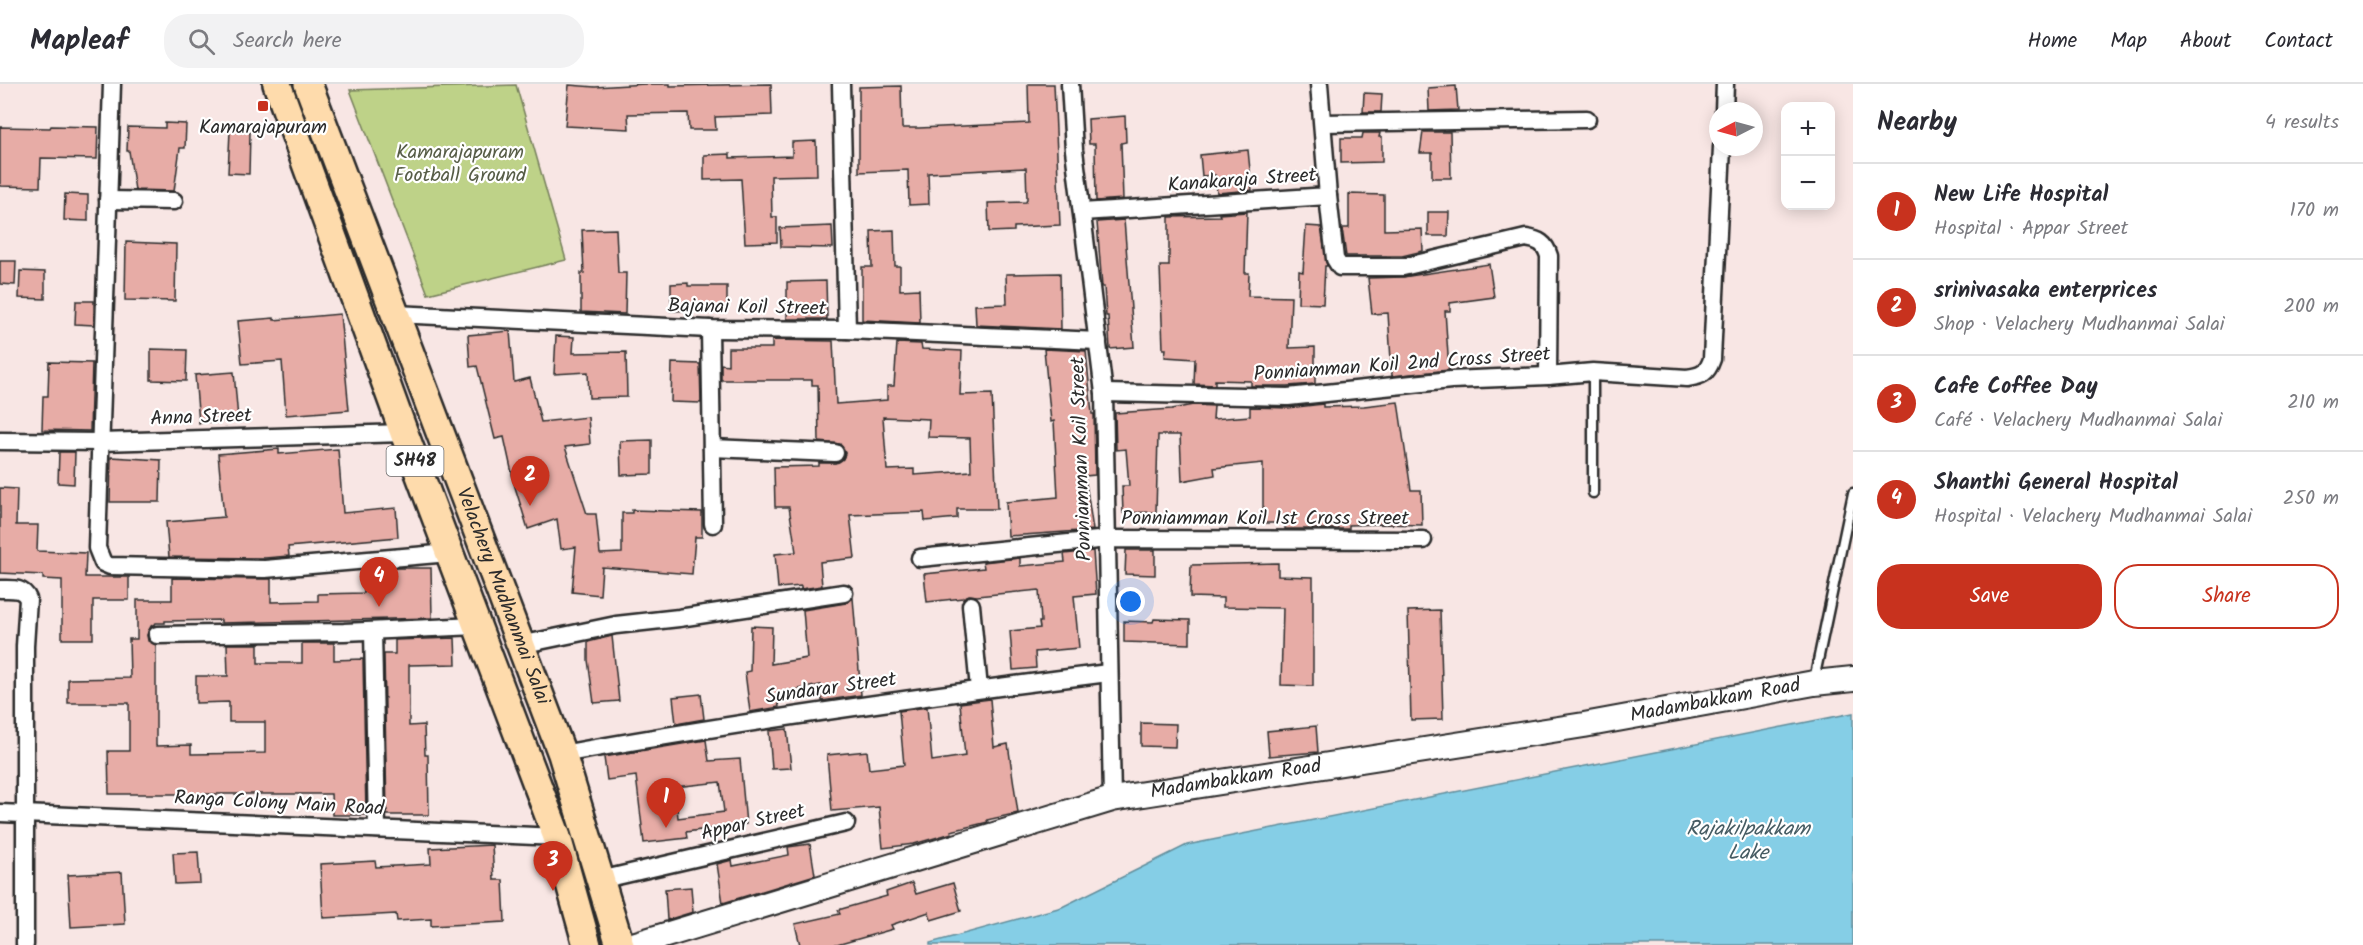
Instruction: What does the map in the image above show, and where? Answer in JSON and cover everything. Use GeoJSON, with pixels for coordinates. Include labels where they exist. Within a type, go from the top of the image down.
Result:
{"type":"FeatureCollection","features":[{"type":"Feature","properties":{"kind":"main road","name":"Velachery Mudhanmai Salai"},"geometry":{"type":"LineString","coordinates":[[277,84],[404,433],[557,837],[587,945]]}},
{"type":"Feature","properties":{"kind":"main road","name":"Velachery Mudhanmai Salai"},"geometry":{"type":"LineString","coordinates":[[308,84],[562,754],[620,945]]}},
{"type":"Feature","properties":{"kind":"street"},"geometry":{"type":"LineString","coordinates":[[112,84],[97,548],[103,563],[110,566],[265,568],[449,553]]}},
{"type":"Feature","properties":{"kind":"street"},"geometry":{"type":"LineString","coordinates":[[841,84],[848,330]]}},
{"type":"Feature","properties":{"kind":"street","name":"Ponniamman Koil Street"},"geometry":{"type":"LineString","coordinates":[[1070,84],[1074,150],[1104,393],[1112,799]]}},
{"type":"Feature","properties":{"kind":"street","name":"Kanakaraja Street"},"geometry":{"type":"LineString","coordinates":[[1082,213],[1328,196],[1320,84]]}},
{"type":"Feature","properties":{"kind":"street"},"geometry":{"type":"LineString","coordinates":[[1724,102],[1725,84]]}},
{"type":"Feature","properties":{"kind":"street"},"geometry":{"type":"LineString","coordinates":[[1323,123],[1587,119]]}},
{"type":"Feature","properties":{"kind":"street","name":"Ponniamman Koil 2nd Cross Street"},"geometry":{"type":"LineString","coordinates":[[1104,393],[1287,397],[1451,380],[1593,372],[1687,378],[1702,376],[1709,369],[1712,359],[1722,156]]}},
{"type":"Feature","properties":{"kind":"street"},"geometry":{"type":"LineString","coordinates":[[1328,196],[1335,259],[1340,267],[1403,267],[1526,238],[1538,240],[1545,245],[1549,256],[1548,376]]}},
{"type":"Feature","properties":{"kind":"street"},"geometry":{"type":"LineString","coordinates":[[108,200],[174,201]]}},
{"type":"Feature","properties":{"kind":"street","name":"Bajanai Koil Street"},"geometry":{"type":"LineString","coordinates":[[395,314],[710,329],[848,330],[1098,341]]}},
{"type":"Feature","properties":{"kind":"street"},"geometry":{"type":"LineString","coordinates":[[710,329],[713,524]]}},
{"type":"Feature","properties":{"kind":"street","name":"Anna Street"},"geometry":{"type":"LineString","coordinates":[[0,441],[100,442],[404,433]]}},
{"type":"Feature","properties":{"kind":"street"},"geometry":{"type":"LineString","coordinates":[[712,448],[835,453]]}},
{"type":"Feature","properties":{"kind":"street","name":"Ponniamman Koil 1st Cross Street"},"geometry":{"type":"LineString","coordinates":[[920,558],[1108,539],[1423,540]]}},
{"type":"Feature","properties":{"kind":"street"},"geometry":{"type":"LineString","coordinates":[[0,589],[21,590],[28,599],[25,646],[27,814],[25,945]]}},
{"type":"Feature","properties":{"kind":"street"},"geometry":{"type":"LineString","coordinates":[[520,645],[616,625],[679,618],[844,593]]}},
{"type":"Feature","properties":{"kind":"street"},"geometry":{"type":"LineString","coordinates":[[971,605],[979,690]]}},
{"type":"Feature","properties":{"kind":"street"},"geometry":{"type":"LineString","coordinates":[[157,635],[373,631],[477,626]]}},
{"type":"Feature","properties":{"kind":"street"},"geometry":{"type":"LineString","coordinates":[[373,631],[377,829]]}},
{"type":"Feature","properties":{"kind":"street","name":"Sundarar Street"},"geometry":{"type":"LineString","coordinates":[[562,754],[693,731],[1108,673]]}},
{"type":"Feature","properties":{"kind":"street","name":"Madambakkam Road"},"geometry":{"type":"LineString","coordinates":[[633,945],[1112,799],[1584,725],[1814,683],[1853,679]]}},
{"type":"Feature","properties":{"kind":"street","name":"Ranga Colony Main Road"},"geometry":{"type":"LineString","coordinates":[[0,813],[557,837]]}},
{"type":"Feature","properties":{"kind":"street","name":"Appar Street"},"geometry":{"type":"LineString","coordinates":[[600,880],[846,823]]}},
{"type":"Feature","properties":{"kind":"lane"},"geometry":{"type":"LineString","coordinates":[[1593,372],[1593,493]]}},
{"type":"Feature","properties":{"kind":"lane"},"geometry":{"type":"LineString","coordinates":[[1814,683],[1853,493]]}},
{"type":"Feature","properties":{"kind":"green space","name":"Kamarajapuram Football Ground"},"geometry":{"type":"Polygon","coordinates":[[[516,85],[566,260],[428,294],[350,90],[516,85]]]}},
{"type":"Feature","properties":{"kind":"water","name":"Rajakilpakkam Lake"},"geometry":{"type":"Polygon","coordinates":[[[1853,713],[1853,945],[930,945],[930,943],[1062,907],[1187,845],[1853,713]]]}},
{"type":"Feature","properties":{"kind":"building"},"geometry":{"type":"Polygon","coordinates":[[[670,84],[670,86],[771,84],[772,115],[715,117],[716,130],[689,130],[688,113],[628,114],[629,129],[565,126],[569,85],[595,87],[670,84]]]}},
{"type":"Feature","properties":{"kind":"building"},"geometry":{"type":"Polygon","coordinates":[[[1028,84],[1054,84],[1060,225],[1014,227],[1014,231],[989,232],[988,203],[1026,202],[1026,168],[928,173],[929,204],[909,205],[908,170],[859,172],[859,87],[901,86],[902,128],[919,128],[1029,123],[1028,84]]]}},
{"type":"Feature","properties":{"kind":"building"},"geometry":{"type":"Polygon","coordinates":[[[1456,86],[1458,110],[1429,111],[1428,88],[1456,86]]]}},
{"type":"Feature","properties":{"kind":"building"},"geometry":{"type":"Polygon","coordinates":[[[1364,93],[1382,94],[1381,112],[1363,112],[1364,93]]]}},
{"type":"Feature","properties":{"kind":"building"},"geometry":{"type":"Polygon","coordinates":[[[1125,116],[1126,142],[1121,143],[1123,199],[1096,201],[1095,144],[1089,144],[1088,119],[1125,116]]]}},
{"type":"Feature","properties":{"kind":"building"},"geometry":{"type":"Polygon","coordinates":[[[165,123],[186,124],[185,148],[180,148],[174,191],[135,190],[129,151],[127,151],[128,127],[165,128],[165,123]]]}},
{"type":"Feature","properties":{"kind":"building"},"geometry":{"type":"Polygon","coordinates":[[[51,126],[98,127],[97,159],[41,158],[40,187],[0,186],[0,127],[50,128],[51,126]]]}},
{"type":"Feature","properties":{"kind":"building"},"geometry":{"type":"Polygon","coordinates":[[[230,131],[250,132],[249,174],[228,173],[230,131]]]}},
{"type":"Feature","properties":{"kind":"building"},"geometry":{"type":"Polygon","coordinates":[[[1423,132],[1450,132],[1451,178],[1432,178],[1432,153],[1420,153],[1423,132]]]}},
{"type":"Feature","properties":{"kind":"building"},"geometry":{"type":"Polygon","coordinates":[[[1363,133],[1380,133],[1382,162],[1341,163],[1341,138],[1362,138],[1363,133]]]}},
{"type":"Feature","properties":{"kind":"building"},"geometry":{"type":"Polygon","coordinates":[[[816,141],[817,175],[771,176],[772,217],[777,217],[777,242],[745,243],[741,179],[704,180],[704,155],[730,154],[730,158],[792,156],[792,142],[816,141]]]}},
{"type":"Feature","properties":{"kind":"building"},"geometry":{"type":"Polygon","coordinates":[[[1248,150],[1252,190],[1217,193],[1215,175],[1202,176],[1200,155],[1248,150]]]}},
{"type":"Feature","properties":{"kind":"building"},"geometry":{"type":"Polygon","coordinates":[[[65,194],[88,195],[88,221],[64,220],[65,194]]]}},
{"type":"Feature","properties":{"kind":"building"},"geometry":{"type":"Polygon","coordinates":[[[1349,194],[1384,195],[1384,230],[1422,229],[1423,251],[1402,256],[1346,256],[1342,228],[1349,228],[1349,194]]]}},
{"type":"Feature","properties":{"kind":"building"},"geometry":{"type":"Polygon","coordinates":[[[1247,212],[1245,273],[1249,273],[1248,296],[1291,297],[1289,348],[1315,347],[1315,384],[1251,386],[1251,381],[1215,380],[1215,385],[1194,384],[1195,359],[1165,357],[1160,266],[1169,266],[1169,217],[1220,216],[1219,214],[1247,212]]]}},
{"type":"Feature","properties":{"kind":"building"},"geometry":{"type":"Polygon","coordinates":[[[1428,212],[1449,212],[1448,236],[1428,236],[1428,212]]]}},
{"type":"Feature","properties":{"kind":"building"},"geometry":{"type":"Polygon","coordinates":[[[1124,220],[1134,347],[1110,349],[1097,222],[1124,220]]]}},
{"type":"Feature","properties":{"kind":"building"},"geometry":{"type":"Polygon","coordinates":[[[832,226],[833,248],[781,247],[780,228],[832,226]]]}},
{"type":"Feature","properties":{"kind":"building"},"geometry":{"type":"Polygon","coordinates":[[[1306,226],[1321,227],[1327,266],[1325,266],[1323,304],[1298,303],[1299,271],[1303,272],[1306,226]]]}},
{"type":"Feature","properties":{"kind":"building"},"geometry":{"type":"Polygon","coordinates":[[[616,229],[618,273],[626,273],[625,314],[581,312],[581,273],[584,273],[582,230],[616,229]]]}},
{"type":"Feature","properties":{"kind":"building"},"geometry":{"type":"Polygon","coordinates":[[[894,230],[895,266],[900,266],[900,290],[919,289],[920,323],[862,320],[862,267],[872,267],[871,231],[894,230]]]}},
{"type":"Feature","properties":{"kind":"building"},"geometry":{"type":"Polygon","coordinates":[[[126,242],[176,244],[175,301],[125,300],[126,242]]]}},
{"type":"Feature","properties":{"kind":"building"},"geometry":{"type":"Polygon","coordinates":[[[0,261],[16,261],[15,285],[0,284],[0,261]]]}},
{"type":"Feature","properties":{"kind":"building"},"geometry":{"type":"Polygon","coordinates":[[[1489,264],[1494,297],[1450,303],[1450,311],[1445,311],[1449,370],[1392,376],[1388,313],[1372,314],[1368,278],[1403,277],[1489,264]]]}},
{"type":"Feature","properties":{"kind":"building"},"geometry":{"type":"Polygon","coordinates":[[[20,271],[45,272],[45,299],[19,298],[20,271]]]}},
{"type":"Feature","properties":{"kind":"building"},"geometry":{"type":"Polygon","coordinates":[[[1060,273],[1061,329],[976,325],[975,305],[1007,304],[1006,274],[1060,273]]]}},
{"type":"Feature","properties":{"kind":"building"},"geometry":{"type":"Polygon","coordinates":[[[826,281],[827,319],[787,319],[787,282],[826,281]]]}},
{"type":"Feature","properties":{"kind":"building"},"geometry":{"type":"Polygon","coordinates":[[[688,283],[688,286],[727,286],[727,309],[671,311],[671,284],[688,283]]]}},
{"type":"Feature","properties":{"kind":"building"},"geometry":{"type":"Polygon","coordinates":[[[76,301],[94,301],[94,325],[75,324],[76,301]]]}},
{"type":"Feature","properties":{"kind":"building"},"geometry":{"type":"Polygon","coordinates":[[[340,314],[349,410],[286,415],[282,361],[242,364],[238,321],[340,314]]]}},
{"type":"Feature","properties":{"kind":"building"},"geometry":{"type":"Polygon","coordinates":[[[510,331],[514,382],[530,378],[541,422],[588,417],[590,444],[565,447],[587,514],[596,514],[600,554],[622,553],[622,513],[632,513],[632,510],[702,512],[702,537],[695,537],[692,574],[602,567],[600,595],[572,592],[576,547],[561,549],[557,519],[528,529],[515,487],[504,437],[495,439],[477,366],[470,367],[468,335],[510,331]]]}},
{"type":"Feature","properties":{"kind":"building"},"geometry":{"type":"Polygon","coordinates":[[[556,336],[574,337],[573,353],[626,352],[627,397],[589,398],[588,372],[554,374],[556,336]]]}},
{"type":"Feature","properties":{"kind":"building"},"geometry":{"type":"Polygon","coordinates":[[[772,340],[833,341],[836,404],[887,400],[887,386],[894,386],[897,343],[921,344],[922,349],[962,351],[960,395],[992,394],[997,509],[957,509],[957,518],[925,521],[924,512],[850,515],[855,558],[820,562],[822,586],[801,589],[801,586],[778,588],[775,554],[796,552],[789,507],[775,507],[774,467],[819,466],[819,463],[835,463],[843,459],[845,453],[840,444],[819,442],[818,385],[812,385],[812,380],[721,380],[721,364],[728,365],[728,348],[772,348],[772,340]],[[883,417],[887,470],[914,469],[914,475],[971,471],[970,438],[928,437],[929,419],[883,417]]]}},
{"type":"Feature","properties":{"kind":"building"},"geometry":{"type":"Polygon","coordinates":[[[151,349],[187,350],[186,381],[151,380],[151,349]]]}},
{"type":"Feature","properties":{"kind":"building"},"geometry":{"type":"Polygon","coordinates":[[[1044,349],[1086,351],[1092,414],[1094,414],[1095,475],[1085,476],[1093,530],[1008,536],[1006,502],[1058,497],[1054,421],[1051,422],[1044,349]]]}},
{"type":"Feature","properties":{"kind":"building"},"geometry":{"type":"Polygon","coordinates":[[[49,362],[92,363],[90,431],[42,430],[43,396],[48,396],[49,362]]]}},
{"type":"Feature","properties":{"kind":"building"},"geometry":{"type":"Polygon","coordinates":[[[672,363],[700,364],[701,403],[671,402],[672,363]]]}},
{"type":"Feature","properties":{"kind":"building"},"geometry":{"type":"Polygon","coordinates":[[[234,372],[238,419],[199,423],[195,375],[234,372]]]}},
{"type":"Feature","properties":{"kind":"building"},"geometry":{"type":"Polygon","coordinates":[[[1398,402],[1411,490],[1421,490],[1422,525],[1382,524],[1349,525],[1349,529],[1285,529],[1285,523],[1263,523],[1263,463],[1214,468],[1215,475],[1182,481],[1180,435],[1158,435],[1156,512],[1123,513],[1122,486],[1129,486],[1126,449],[1116,450],[1115,413],[1172,409],[1193,405],[1214,406],[1213,419],[1250,416],[1250,407],[1288,408],[1323,404],[1323,407],[1364,406],[1398,402]]]}},
{"type":"Feature","properties":{"kind":"building"},"geometry":{"type":"Polygon","coordinates":[[[652,440],[652,474],[621,475],[620,441],[652,440]]]}},
{"type":"Feature","properties":{"kind":"building"},"geometry":{"type":"Polygon","coordinates":[[[279,449],[279,454],[338,449],[343,513],[396,508],[398,537],[288,547],[289,556],[169,557],[166,522],[224,517],[218,454],[279,449]]]}},
{"type":"Feature","properties":{"kind":"building"},"geometry":{"type":"Polygon","coordinates":[[[59,452],[75,452],[74,484],[58,483],[59,452]]]}},
{"type":"Feature","properties":{"kind":"building"},"geometry":{"type":"Polygon","coordinates":[[[111,457],[161,460],[160,502],[110,502],[111,457]]]}},
{"type":"Feature","properties":{"kind":"building"},"geometry":{"type":"Polygon","coordinates":[[[0,488],[17,489],[16,525],[38,525],[37,551],[86,553],[85,577],[129,577],[129,600],[93,600],[93,639],[62,639],[62,580],[43,579],[43,575],[0,573],[0,488]]]}},
{"type":"Feature","properties":{"kind":"building"},"geometry":{"type":"Polygon","coordinates":[[[1126,550],[1155,550],[1155,575],[1125,574],[1126,550]]]}},
{"type":"Feature","properties":{"kind":"building"},"geometry":{"type":"Polygon","coordinates":[[[1093,551],[1096,594],[1074,596],[1079,648],[1035,652],[1036,668],[1013,670],[1010,631],[1040,628],[1039,590],[969,595],[963,598],[927,602],[924,574],[984,568],[983,562],[1020,558],[1020,566],[1065,562],[1064,554],[1093,551]]]}},
{"type":"Feature","properties":{"kind":"building"},"geometry":{"type":"Polygon","coordinates":[[[1278,563],[1278,576],[1313,577],[1313,686],[1281,685],[1283,608],[1223,607],[1223,598],[1190,597],[1191,565],[1278,563]]]}},
{"type":"Feature","properties":{"kind":"building"},"geometry":{"type":"Polygon","coordinates":[[[431,568],[432,618],[221,623],[221,620],[165,621],[165,623],[156,623],[151,626],[147,635],[148,641],[156,645],[156,746],[191,745],[191,754],[265,753],[265,722],[229,722],[229,702],[196,703],[196,676],[228,676],[227,644],[258,644],[258,663],[302,663],[302,643],[334,643],[334,660],[363,659],[366,815],[332,815],[331,794],[109,794],[108,751],[129,751],[129,703],[68,703],[68,679],[130,678],[129,639],[137,639],[137,600],[172,600],[172,578],[271,579],[271,602],[318,601],[318,594],[364,593],[364,571],[431,568]]]}},
{"type":"Feature","properties":{"kind":"building"},"geometry":{"type":"Polygon","coordinates":[[[853,598],[861,695],[822,701],[821,685],[777,693],[779,707],[750,712],[745,672],[750,671],[751,626],[772,627],[771,664],[807,658],[803,610],[846,603],[853,598]]]}},
{"type":"Feature","properties":{"kind":"building"},"geometry":{"type":"Polygon","coordinates":[[[1440,610],[1443,719],[1411,720],[1408,611],[1440,610]]]}},
{"type":"Feature","properties":{"kind":"building"},"geometry":{"type":"Polygon","coordinates":[[[1154,619],[1190,620],[1190,644],[1124,642],[1124,621],[1153,622],[1154,619]]]}},
{"type":"Feature","properties":{"kind":"building"},"geometry":{"type":"Polygon","coordinates":[[[612,636],[619,701],[594,703],[588,642],[612,636]]]}},
{"type":"Feature","properties":{"kind":"building"},"geometry":{"type":"Polygon","coordinates":[[[455,638],[456,664],[409,665],[409,726],[424,725],[425,755],[428,755],[429,815],[387,815],[384,654],[395,654],[395,640],[455,638]]]}},
{"type":"Feature","properties":{"kind":"building"},"geometry":{"type":"Polygon","coordinates":[[[701,694],[704,719],[676,724],[673,697],[701,694]]]}},
{"type":"Feature","properties":{"kind":"building"},"geometry":{"type":"Polygon","coordinates":[[[990,699],[994,747],[1008,744],[1018,813],[987,820],[988,822],[951,831],[952,833],[914,844],[883,848],[879,807],[832,811],[827,755],[867,751],[869,769],[904,765],[899,711],[927,707],[932,761],[965,756],[960,703],[990,699]]]}},
{"type":"Feature","properties":{"kind":"building"},"geometry":{"type":"Polygon","coordinates":[[[1141,723],[1176,724],[1175,747],[1141,746],[1141,723]]]}},
{"type":"Feature","properties":{"kind":"building"},"geometry":{"type":"Polygon","coordinates":[[[1316,726],[1318,752],[1269,756],[1267,731],[1316,726]]]}},
{"type":"Feature","properties":{"kind":"building"},"geometry":{"type":"Polygon","coordinates":[[[787,729],[791,768],[772,769],[769,731],[787,729]]]}},
{"type":"Feature","properties":{"kind":"building"},"geometry":{"type":"Polygon","coordinates":[[[706,740],[709,761],[740,759],[746,824],[686,832],[687,838],[644,843],[636,776],[607,780],[604,757],[706,740]],[[720,782],[675,787],[678,818],[724,812],[720,782]]]}},
{"type":"Feature","properties":{"kind":"building"},"geometry":{"type":"Polygon","coordinates":[[[810,844],[815,875],[723,903],[717,864],[732,860],[733,866],[789,855],[788,847],[810,844]]]}},
{"type":"Feature","properties":{"kind":"building"},"geometry":{"type":"Polygon","coordinates":[[[492,845],[494,880],[503,880],[505,922],[431,926],[431,919],[397,921],[396,914],[323,918],[320,864],[375,861],[376,867],[431,864],[430,848],[492,845]]]}},
{"type":"Feature","properties":{"kind":"building"},"geometry":{"type":"Polygon","coordinates":[[[198,852],[200,883],[175,884],[173,853],[198,852]]]}},
{"type":"Feature","properties":{"kind":"building"},"geometry":{"type":"Polygon","coordinates":[[[122,872],[125,924],[71,927],[68,875],[122,872]]]}},
{"type":"Feature","properties":{"kind":"building"},"geometry":{"type":"Polygon","coordinates":[[[912,883],[916,894],[953,883],[961,911],[931,920],[929,912],[891,925],[893,929],[837,945],[800,945],[795,924],[840,914],[838,910],[887,896],[886,892],[912,883]]]}},
{"type":"Feature","properties":{"kind":"building"},"geometry":{"type":"Polygon","coordinates":[[[691,887],[693,912],[667,920],[665,889],[691,887]]]}},
{"type":"Feature","properties":{"kind":"place","name":"Kamarajapuram"},"geometry":{"type":"Point","coordinates":[263,106]}},
{"type":"Feature","properties":{"kind":"place","name":"srinivasaka enterprices"},"geometry":{"type":"Point","coordinates":[530,506]}},
{"type":"Feature","properties":{"kind":"place","name":"Shanthi General Hospital"},"geometry":{"type":"Point","coordinates":[379,607]}},
{"type":"Feature","properties":{"kind":"place","name":"New Life Hospital"},"geometry":{"type":"Point","coordinates":[666,828]}},
{"type":"Feature","properties":{"kind":"place","name":"Cafe Coffee Day"},"geometry":{"type":"Point","coordinates":[553,891]}}]}
